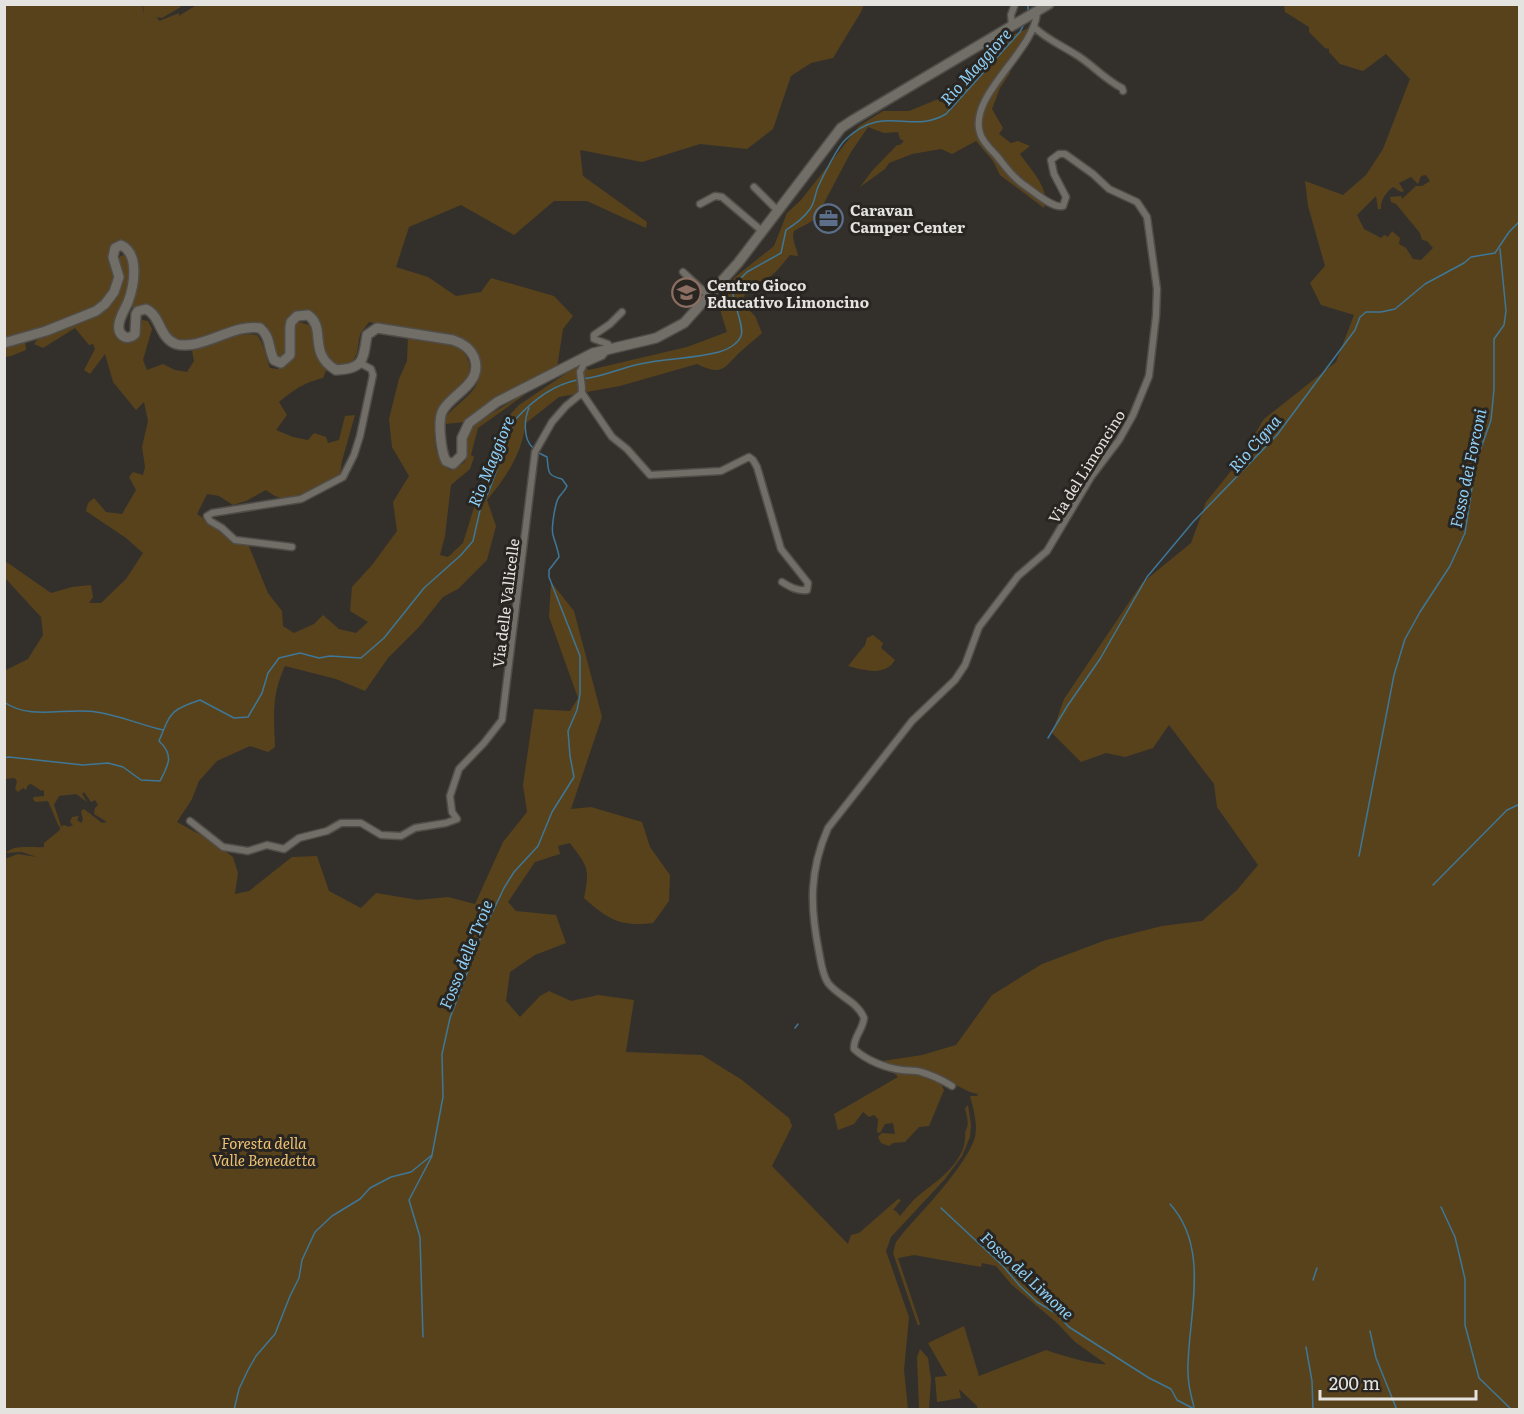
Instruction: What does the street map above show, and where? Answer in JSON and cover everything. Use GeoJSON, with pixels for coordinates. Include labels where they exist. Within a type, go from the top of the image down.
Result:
{"type":"FeatureCollection","features":[{"type":"Feature","properties":{"kind":"main road"},"geometry":{"type":"LineString","coordinates":[[4,343],[46,331],[96,311],[105,304],[118,282],[118,268],[113,254],[115,248],[121,245],[129,251],[133,267],[129,297],[118,324],[120,333],[126,338],[135,334],[138,310],[146,309],[154,315],[167,338],[178,344],[198,342],[248,328],[260,328],[268,337],[274,360],[281,363],[290,355],[291,322],[297,316],[311,317],[315,323],[320,353],[336,370],[349,369],[360,363],[363,359],[367,335],[377,328],[453,340],[468,348],[475,363],[474,375],[468,386],[443,409],[440,420],[444,457],[453,464],[462,455],[462,438],[465,430],[477,416],[497,402],[586,356],[666,334],[684,323],[738,263],[841,128],[1049,4]]}},
{"type":"Feature","properties":{"kind":"street"},"geometry":{"type":"LineString","coordinates":[[1015,4],[1011,15],[1017,23]]}},
{"type":"Feature","properties":{"kind":"street","name":"Via del Limoncino"},"geometry":{"type":"LineString","coordinates":[[952,1086],[937,1077],[919,1071],[901,1070],[883,1065],[862,1057],[854,1049],[853,1043],[863,1028],[864,1018],[856,1005],[826,980],[814,928],[812,886],[821,843],[828,828],[912,721],[955,680],[965,665],[979,627],[1018,576],[1047,551],[1091,477],[1119,440],[1133,415],[1149,376],[1157,289],[1147,217],[1141,206],[1109,189],[1065,154],[1059,154],[1051,160],[1051,166],[1066,197],[1063,206],[1053,206],[1009,174],[980,135],[978,125],[987,97],[996,81],[1010,66],[1034,27],[1034,13]]}},
{"type":"Feature","properties":{"kind":"street"},"geometry":{"type":"LineString","coordinates":[[1034,27],[1080,57],[1123,91]]}},
{"type":"Feature","properties":{"kind":"street"},"geometry":{"type":"LineString","coordinates":[[754,187],[777,210]]}},
{"type":"Feature","properties":{"kind":"street"},"geometry":{"type":"LineString","coordinates":[[699,204],[715,196],[723,197],[762,231]]}},
{"type":"Feature","properties":{"kind":"street"},"geometry":{"type":"LineString","coordinates":[[683,272],[709,296]]}},
{"type":"Feature","properties":{"kind":"street"},"geometry":{"type":"LineString","coordinates":[[622,312],[594,335],[594,339],[608,344],[609,349],[602,356],[584,364],[580,372],[582,390],[612,437],[627,449],[650,475],[721,471],[744,458],[749,457],[753,460],[781,549],[808,583],[808,587],[803,590],[791,588],[782,582]]}},
{"type":"Feature","properties":{"kind":"street"},"geometry":{"type":"LineString","coordinates":[[292,547],[236,540],[210,521],[207,516],[212,513],[301,499],[343,477],[360,436],[373,375],[371,369],[360,363]]}},
{"type":"Feature","properties":{"kind":"street","name":"Via delle Vallicelle"},"geometry":{"type":"LineString","coordinates":[[190,821],[223,847],[248,850],[267,845],[284,849],[298,838],[327,831],[341,823],[362,823],[381,835],[401,836],[415,828],[457,819],[452,812],[450,796],[459,769],[502,720],[535,452],[552,422],[582,390]]}},
{"type":"Feature","properties":{"kind":"green space"},"geometry":{"type":"Polygon","coordinates":[[[198,4],[861,4],[863,7],[833,58],[811,63],[791,76],[773,129],[747,149],[700,144],[642,162],[580,150],[583,176],[647,222],[646,228],[587,201],[554,201],[514,235],[461,205],[409,227],[396,267],[428,277],[456,296],[481,292],[491,278],[554,296],[573,316],[563,329],[557,368],[465,422],[445,424],[442,421],[473,390],[479,377],[477,355],[470,343],[464,339],[369,322],[360,334],[357,353],[352,363],[336,366],[327,361],[318,325],[296,312],[286,320],[286,346],[279,358],[273,353],[258,325],[184,342],[171,337],[147,308],[132,308],[132,248],[123,239],[112,244],[111,256],[115,278],[113,286],[98,307],[47,328],[5,340],[5,5],[142,5],[144,15],[143,5],[181,7],[162,18],[157,17],[159,21],[179,13],[179,16],[198,4]]]}},
{"type":"Feature","properties":{"kind":"green space"},"geometry":{"type":"Polygon","coordinates":[[[1284,5],[1519,5],[1519,1409],[978,1410],[977,1406],[959,1389],[961,1398],[937,1402],[935,1377],[947,1376],[928,1343],[964,1326],[979,1376],[1046,1350],[1086,1362],[1106,1364],[1075,1342],[1057,1323],[1011,1284],[996,1266],[982,1263],[981,1267],[914,1255],[898,1258],[920,1324],[918,1326],[893,1253],[896,1242],[944,1187],[970,1148],[975,1137],[976,1126],[970,1096],[978,1094],[937,1076],[944,1090],[929,1126],[919,1127],[905,1142],[893,1143],[889,1146],[881,1143],[878,1137],[882,1133],[895,1134],[893,1123],[885,1124],[880,1133],[877,1132],[878,1119],[874,1115],[869,1117],[863,1112],[854,1124],[838,1130],[834,1114],[898,1077],[883,1061],[922,1055],[956,1045],[992,995],[1042,964],[1106,940],[1162,926],[1202,921],[1237,890],[1258,865],[1217,807],[1214,784],[1169,725],[1153,748],[1125,757],[1106,753],[1081,762],[1052,733],[1064,699],[1142,583],[1191,543],[1206,502],[1236,465],[1264,419],[1336,362],[1354,315],[1321,305],[1310,283],[1325,266],[1308,206],[1305,181],[1343,195],[1366,175],[1383,149],[1410,79],[1386,54],[1363,71],[1340,64],[1329,49],[1325,48],[1309,32],[1309,27],[1285,12],[1284,5]],[[1426,175],[1421,176],[1418,184],[1411,177],[1399,183],[1404,191],[1401,192],[1393,187],[1384,197],[1381,209],[1378,209],[1376,196],[1357,215],[1364,229],[1381,238],[1384,235],[1388,237],[1392,231],[1400,238],[1399,244],[1406,248],[1413,259],[1421,260],[1433,248],[1427,241],[1422,240],[1420,233],[1396,204],[1391,202],[1390,197],[1401,196],[1402,199],[1416,186],[1422,186],[1430,181],[1426,175]]]}},
{"type":"Feature","properties":{"kind":"green space","name":"Foresta della Valle Benedetta"},"geometry":{"type":"Polygon","coordinates":[[[1031,27],[1011,59],[1010,73],[1000,88],[992,109],[1003,128],[999,134],[1011,143],[1018,141],[1030,146],[1020,154],[1042,187],[1045,194],[1044,208],[1000,175],[993,161],[976,141],[952,154],[941,149],[912,154],[889,163],[885,169],[860,187],[872,171],[897,145],[904,141],[900,139],[898,132],[884,133],[868,127],[851,152],[816,218],[794,231],[798,256],[790,255],[772,275],[747,290],[742,303],[755,316],[762,333],[721,369],[712,370],[697,364],[620,386],[559,397],[526,423],[521,445],[512,464],[487,500],[496,526],[487,560],[458,589],[443,597],[419,627],[388,658],[365,691],[336,679],[285,666],[275,697],[275,747],[268,752],[250,746],[217,761],[199,781],[192,799],[177,822],[208,839],[233,857],[238,873],[235,894],[249,891],[292,857],[317,856],[329,891],[361,908],[376,893],[418,900],[448,897],[475,904],[503,842],[527,812],[523,785],[534,709],[570,711],[578,698],[549,617],[551,582],[574,611],[602,717],[571,809],[591,807],[642,822],[650,847],[670,875],[669,901],[653,923],[631,924],[615,920],[584,898],[586,868],[570,843],[558,846],[560,854],[535,862],[508,902],[516,911],[556,915],[566,943],[535,955],[510,972],[506,1001],[520,1017],[540,996],[549,991],[571,1001],[598,995],[634,1000],[626,1052],[702,1055],[742,1080],[789,1118],[792,1126],[772,1166],[848,1244],[851,1235],[859,1233],[898,1199],[901,1200],[893,1210],[900,1216],[917,1197],[952,1166],[958,1159],[965,1141],[968,1123],[965,1108],[968,1105],[970,1137],[962,1156],[945,1179],[891,1237],[886,1251],[909,1317],[904,1370],[908,1409],[5,1409],[5,859],[18,854],[37,857],[22,852],[6,853],[18,847],[44,847],[44,843],[60,830],[60,827],[73,825],[70,822],[72,817],[79,816],[77,820],[81,823],[83,820],[81,811],[84,809],[102,823],[107,822],[94,814],[98,805],[95,800],[91,802],[84,792],[82,794],[87,802],[76,794],[59,796],[54,805],[61,826],[59,827],[48,801],[35,802],[33,799],[44,796],[44,790],[31,784],[26,790],[23,788],[18,792],[15,789],[17,782],[15,778],[5,779],[4,671],[28,659],[43,635],[41,617],[5,578],[5,561],[51,593],[91,585],[93,597],[89,603],[101,603],[126,579],[143,553],[126,538],[86,511],[88,503],[94,498],[106,512],[122,514],[136,490],[129,477],[133,472],[143,475],[145,467],[142,447],[148,421],[144,402],[136,410],[113,382],[105,354],[90,374],[84,370],[95,349],[93,344],[89,345],[75,328],[43,348],[34,344],[38,339],[84,322],[112,300],[120,289],[118,262],[120,256],[123,255],[128,258],[129,288],[114,323],[114,329],[121,341],[130,342],[139,336],[142,320],[148,321],[152,329],[143,360],[147,370],[163,364],[175,370],[187,372],[194,361],[192,350],[224,338],[249,334],[257,335],[260,339],[270,368],[278,369],[290,361],[293,344],[292,330],[299,322],[309,325],[314,332],[316,355],[327,368],[323,378],[300,387],[279,402],[287,415],[276,430],[308,440],[314,433],[326,437],[328,443],[339,440],[345,416],[355,415],[339,481],[302,498],[284,499],[266,490],[233,505],[219,496],[207,494],[197,514],[232,540],[248,544],[268,593],[282,611],[283,626],[294,633],[314,624],[323,615],[339,629],[356,633],[368,622],[350,611],[352,587],[372,565],[397,531],[393,502],[409,476],[392,447],[389,419],[399,379],[407,361],[408,336],[456,346],[465,354],[470,366],[465,382],[441,409],[435,423],[437,453],[442,463],[451,470],[465,462],[467,434],[475,424],[541,383],[478,428],[470,469],[451,485],[445,536],[440,555],[448,557],[463,543],[493,446],[506,419],[519,405],[580,364],[589,370],[687,347],[727,332],[718,303],[735,277],[774,246],[787,213],[801,200],[859,126],[883,111],[909,111],[953,93],[1003,39],[1031,27]]]}},
{"type":"Feature","properties":{"kind":"green space"},"geometry":{"type":"Polygon","coordinates":[[[25,340],[26,350],[5,357],[5,346],[25,340]]]}},
{"type":"Feature","properties":{"kind":"green space"},"geometry":{"type":"Polygon","coordinates":[[[873,635],[883,643],[881,648],[895,660],[891,665],[886,669],[874,671],[848,666],[865,645],[867,638],[873,635]]]}},
{"type":"Feature","properties":{"kind":"green space"},"geometry":{"type":"Polygon","coordinates":[[[920,1349],[928,1358],[931,1380],[929,1409],[919,1409],[917,1357],[920,1349]]]}},
{"type":"Feature","properties":{"kind":"waterway","name":"Rio Maggiore"},"geometry":{"type":"LineString","coordinates":[[1028,4],[1028,11]]}},
{"type":"Feature","properties":{"kind":"waterway","name":"Rio Maggiore"},"geometry":{"type":"LineString","coordinates":[[582,379],[650,362],[709,354],[725,350],[735,344],[742,332],[732,287],[747,272],[781,253],[786,230],[810,209],[823,176],[846,139],[860,128],[873,123],[921,122],[946,114],[1020,32],[1024,24]]}},
{"type":"Feature","properties":{"kind":"waterway","name":"Rio Cigna"},"geometry":{"type":"LineString","coordinates":[[1048,738],[1100,659],[1147,577],[1193,522],[1277,435],[1355,330],[1360,317],[1366,312],[1395,309],[1425,284],[1471,257],[1495,253],[1509,232],[1520,221]]}},
{"type":"Feature","properties":{"kind":"waterway","name":"Fosso dei Forconi"},"geometry":{"type":"LineString","coordinates":[[1359,856],[1394,675],[1405,639],[1450,566],[1465,533],[1476,462],[1491,420],[1494,389],[1494,339],[1504,325],[1506,311],[1500,249]]}},
{"type":"Feature","properties":{"kind":"waterway","name":"Rio Maggiore"},"geometry":{"type":"LineString","coordinates":[[4,758],[83,765],[108,763],[123,767],[141,780],[160,781],[166,770],[168,755],[159,741],[169,718],[177,710],[200,700],[234,718],[248,717],[262,693],[268,673],[279,658],[300,653],[319,658],[330,656],[361,658],[384,638],[424,588],[473,541],[481,506],[489,491],[515,420],[543,395],[568,382],[577,380]]}},
{"type":"Feature","properties":{"kind":"waterway","name":"Fosso delle Troie"},"geometry":{"type":"LineString","coordinates":[[529,408],[525,429],[527,440],[533,448]]}},
{"type":"Feature","properties":{"kind":"waterway","name":"Fosso delle Troie"},"geometry":{"type":"LineString","coordinates":[[234,1410],[239,1389],[248,1370],[256,1356],[275,1334],[299,1278],[302,1260],[315,1232],[332,1216],[360,1199],[370,1188],[391,1177],[411,1172],[432,1155],[443,1097],[442,1054],[450,1018],[482,934],[504,888],[514,872],[538,846],[552,812],[574,777],[568,731],[577,710],[580,694],[580,656],[549,577],[549,570],[559,557],[553,532],[555,510],[559,497],[567,486],[562,479],[551,474],[547,457],[539,453]]}},
{"type":"Feature","properties":{"kind":"waterway"},"geometry":{"type":"LineString","coordinates":[[4,702],[26,711],[104,713],[163,730]]}},
{"type":"Feature","properties":{"kind":"waterway"},"geometry":{"type":"LineString","coordinates":[[1433,885],[1507,810],[1520,804]]}},
{"type":"Feature","properties":{"kind":"waterway","name":"Rio Cigna"},"geometry":{"type":"LineString","coordinates":[[795,1028],[798,1024]]}},
{"type":"Feature","properties":{"kind":"waterway"},"geometry":{"type":"LineString","coordinates":[[423,1337],[420,1237],[409,1200],[432,1156]]}},
{"type":"Feature","properties":{"kind":"waterway"},"geometry":{"type":"LineString","coordinates":[[1170,1204],[1182,1221],[1190,1240],[1194,1261],[1188,1371],[1194,1407]]}},
{"type":"Feature","properties":{"kind":"waterway"},"geometry":{"type":"LineString","coordinates":[[1441,1207],[1455,1237],[1465,1279],[1465,1325],[1479,1378],[1512,1410]]}},
{"type":"Feature","properties":{"kind":"waterway","name":"Fosso del Limone"},"geometry":{"type":"LineString","coordinates":[[941,1208],[1002,1265],[1037,1302],[1057,1314],[1069,1327],[1149,1378],[1171,1389],[1177,1400],[1196,1410]]}},
{"type":"Feature","properties":{"kind":"waterway"},"geometry":{"type":"LineString","coordinates":[[1313,1280],[1317,1268]]}},
{"type":"Feature","properties":{"kind":"waterway"},"geometry":{"type":"LineString","coordinates":[[1370,1331],[1376,1358],[1397,1410]]}},
{"type":"Feature","properties":{"kind":"waterway"},"geometry":{"type":"LineString","coordinates":[[1306,1347],[1312,1381],[1313,1410]]}},
{"type":"Feature","properties":{"kind":"place","name":"Caravan Camper Center"},"geometry":{"type":"Point","coordinates":[829,218]}},
{"type":"Feature","properties":{"kind":"place","name":"Centro Gioco Educativo Limoncino"},"geometry":{"type":"Point","coordinates":[686,293]}}]}
